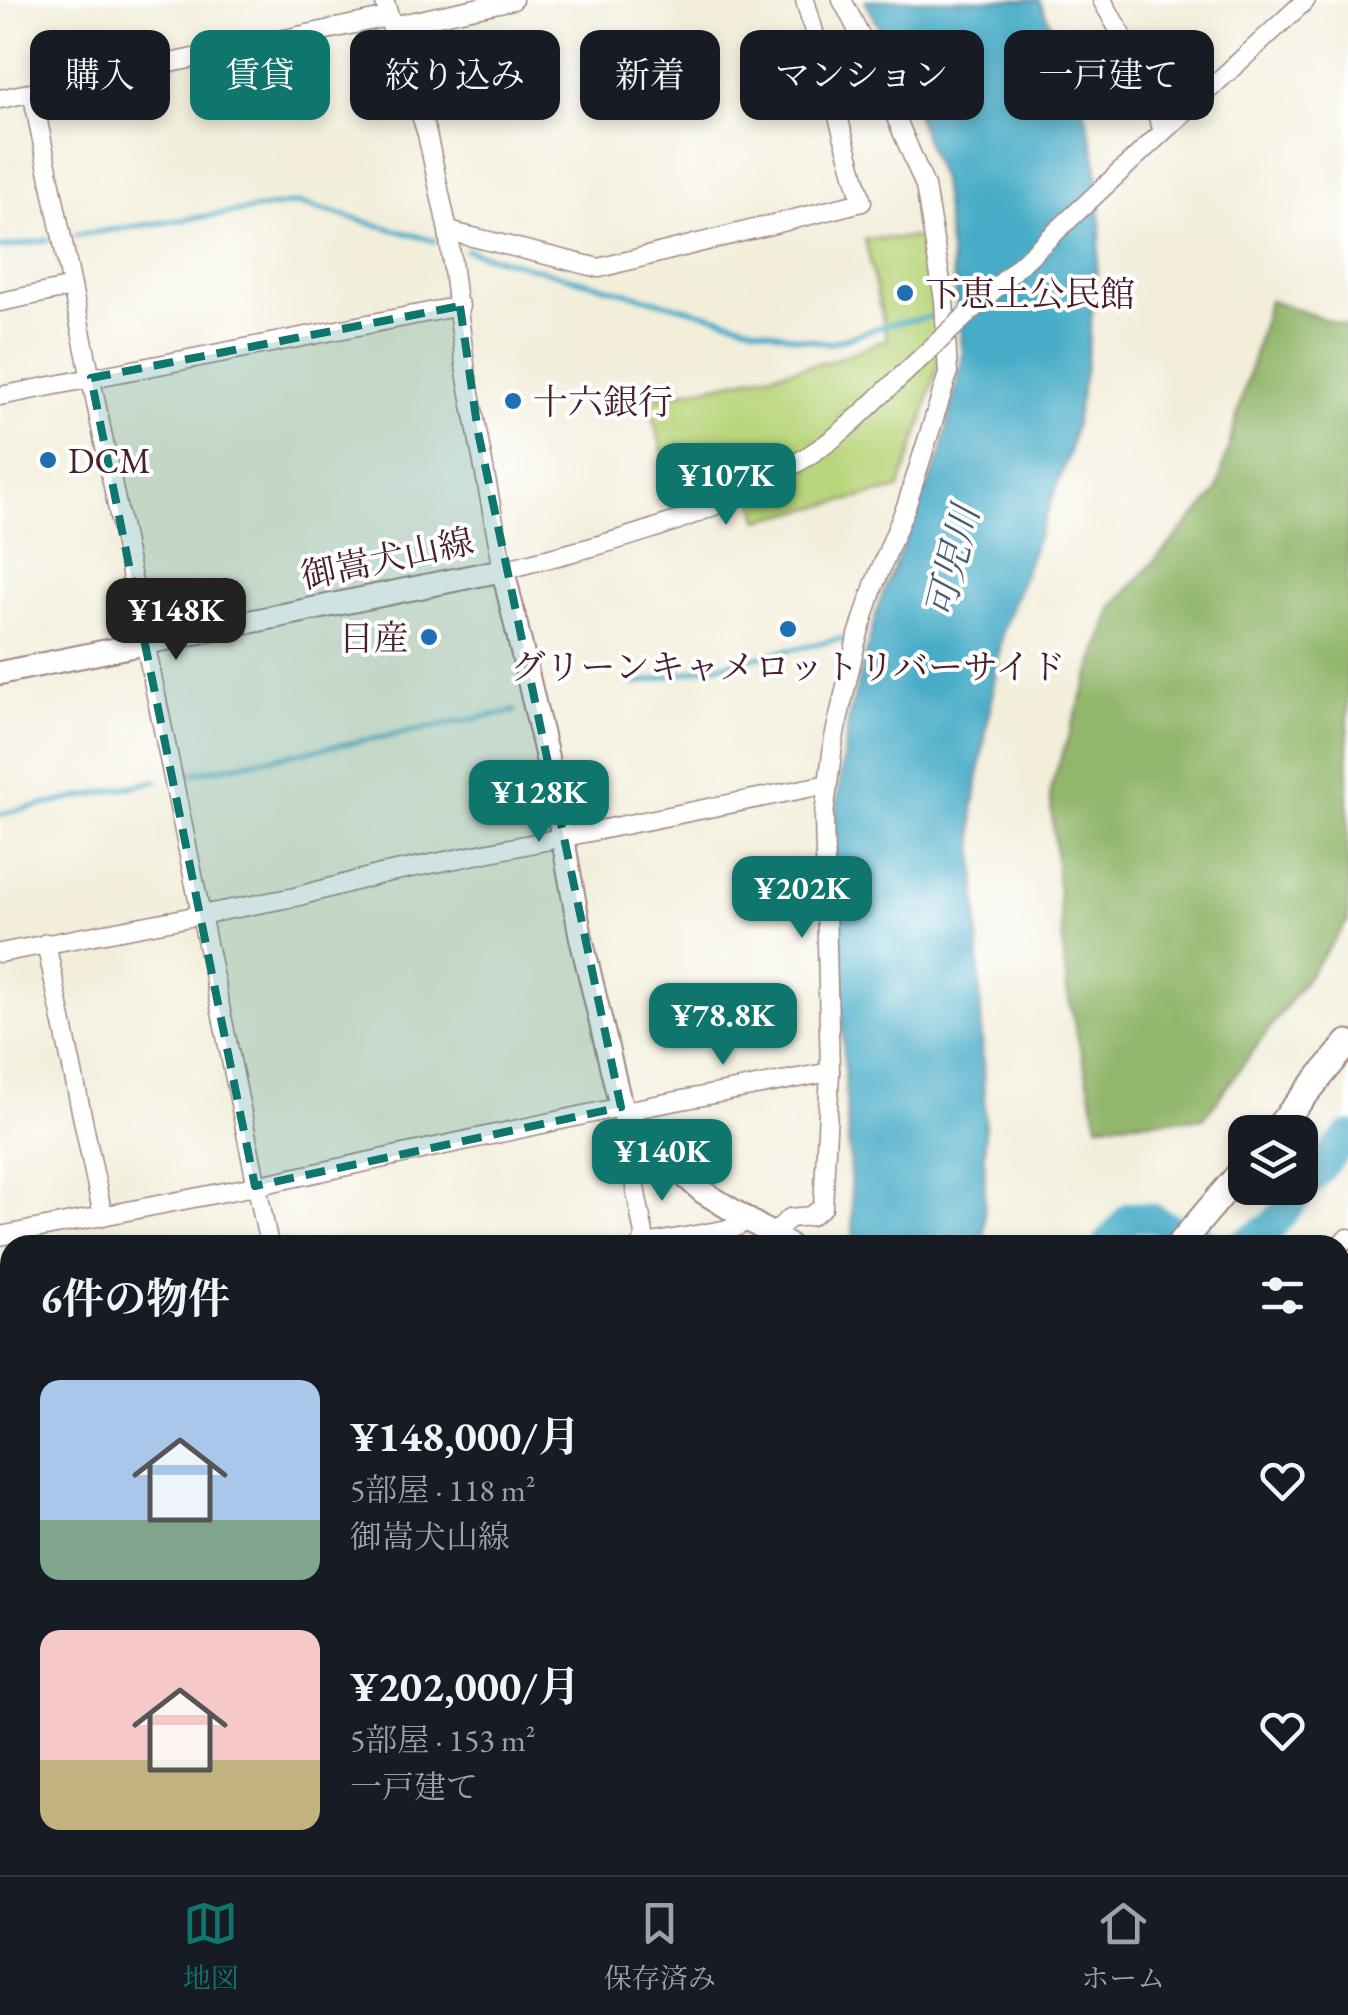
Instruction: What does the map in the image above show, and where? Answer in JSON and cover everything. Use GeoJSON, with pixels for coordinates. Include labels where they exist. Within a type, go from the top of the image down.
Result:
{"type":"FeatureCollection","features":[{"type":"Feature","properties":{"kind":"highway"},"geometry":{"type":"LineString","coordinates":[[1288,1115],[1348,1043]]}},
{"type":"Feature","properties":{"kind":"highway"},"geometry":{"type":"LineString","coordinates":[[1187,1235],[1228,1187]]}},
{"type":"Feature","properties":{"kind":"main road","name":"御嵩犬山線"},"geometry":{"type":"LineString","coordinates":[[0,674],[503,570],[564,837],[581,938],[623,1109],[655,1150],[703,1192],[771,1235]]}},
{"type":"Feature","properties":{"kind":"street"},"geometry":{"type":"LineString","coordinates":[[170,62],[388,14],[513,0]]}},
{"type":"Feature","properties":{"kind":"street"},"geometry":{"type":"LineString","coordinates":[[448,230],[599,268],[862,202],[804,0]]}},
{"type":"Feature","properties":{"kind":"street"},"geometry":{"type":"LineString","coordinates":[[782,1235],[790,1218],[810,1216],[823,1207],[826,1186],[830,1072],[824,815],[834,738],[874,585],[908,504],[948,374],[945,314],[925,186],[866,46],[842,0]]}},
{"type":"Feature","properties":{"kind":"street"},"geometry":{"type":"LineString","coordinates":[[1102,0],[1132,53],[1157,136]]}},
{"type":"Feature","properties":{"kind":"street"},"geometry":{"type":"LineString","coordinates":[[388,14],[427,134],[448,230],[466,372],[503,570],[631,537],[736,498],[822,447],[1306,0]]}},
{"type":"Feature","properties":{"kind":"street"},"geometry":{"type":"LineString","coordinates":[[0,99],[30,92]]}},
{"type":"Feature","properties":{"kind":"street"},"geometry":{"type":"LineString","coordinates":[[38,120],[266,1235]]}},
{"type":"Feature","properties":{"kind":"street"},"geometry":{"type":"LineString","coordinates":[[0,302],[72,287]]}},
{"type":"Feature","properties":{"kind":"street"},"geometry":{"type":"LineString","coordinates":[[0,396],[460,306]]}},
{"type":"Feature","properties":{"kind":"street"},"geometry":{"type":"LineString","coordinates":[[0,953],[295,897],[382,874],[828,784]]}},
{"type":"Feature","properties":{"kind":"street"},"geometry":{"type":"LineString","coordinates":[[46,943],[103,1216]]}},
{"type":"Feature","properties":{"kind":"street"},"geometry":{"type":"LineString","coordinates":[[5,1235],[623,1109],[830,1072]]}},
{"type":"Feature","properties":{"kind":"street"},"geometry":{"type":"LineString","coordinates":[[623,1109],[642,1235]]}},
{"type":"Feature","properties":{"kind":"street"},"geometry":{"type":"LineString","coordinates":[[631,1166],[655,1150]]}},
{"type":"Feature","properties":{"kind":"street"},"geometry":{"type":"LineString","coordinates":[[697,1235],[734,1228],[747,1221]]}},
{"type":"Feature","properties":{"kind":"highlighted area"},"geometry":{"type":"Polygon","coordinates":[[[460,306],[478,432],[621,1107],[255,1186],[91,378],[460,306]]]}},
{"type":"Feature","properties":{"kind":"green space"},"geometry":{"type":"Polygon","coordinates":[[[934,237],[946,332],[899,489],[759,520],[752,491],[681,519],[648,399],[832,361],[887,339],[865,239],[934,237]]]}},
{"type":"Feature","properties":{"kind":"green space"},"geometry":{"type":"Polygon","coordinates":[[[1269,300],[1348,327],[1348,921],[1204,1118],[1098,1124],[1067,991],[1050,790],[1113,607],[1216,493],[1269,300]]]}},
{"type":"Feature","properties":{"kind":"water","name":"可児川"},"geometry":{"type":"Polygon","coordinates":[[[865,0],[1039,0],[1053,30],[1004,30],[1004,120],[1087,120],[1096,159],[1101,228],[1086,367],[1069,454],[1003,630],[973,809],[985,1120],[984,1235],[853,1235],[832,841],[849,716],[879,603],[941,454],[963,355],[941,181],[918,120],[984,120],[984,30],[880,30],[865,0]]]}},
{"type":"Feature","properties":{"kind":"waterway"},"geometry":{"type":"LineString","coordinates":[[76,235],[298,203],[435,241]]}},
{"type":"Feature","properties":{"kind":"waterway"},"geometry":{"type":"LineString","coordinates":[[0,248],[48,240]]}},
{"type":"Feature","properties":{"kind":"waterway"},"geometry":{"type":"LineString","coordinates":[[466,250],[797,338],[830,343],[887,325],[962,311]]}},
{"type":"Feature","properties":{"kind":"waterway"},"geometry":{"type":"LineString","coordinates":[[634,684],[839,639],[850,642]]}},
{"type":"Feature","properties":{"kind":"waterway"},"geometry":{"type":"LineString","coordinates":[[185,775],[515,711]]}},
{"type":"Feature","properties":{"kind":"waterway"},"geometry":{"type":"LineString","coordinates":[[0,814],[157,781]]}},
{"type":"Feature","properties":{"kind":"waterway"},"geometry":{"type":"LineString","coordinates":[[1257,1235],[1272,1226],[1348,1136]]}},
{"type":"Feature","properties":{"kind":"waterway"},"geometry":{"type":"LineString","coordinates":[[1115,1235],[1130,1217],[1152,1218],[1187,1235]]}},
{"type":"Feature","properties":{"kind":"place","name":"下恵土公民館"},"geometry":{"type":"Point","coordinates":[905,293]}},
{"type":"Feature","properties":{"kind":"place","name":"十六銀行"},"geometry":{"type":"Point","coordinates":[513,401]}},
{"type":"Feature","properties":{"kind":"place","name":"DCM"},"geometry":{"type":"Point","coordinates":[48,460]}},
{"type":"Feature","properties":{"kind":"place","name":"グリーンキャメロットリバーサイド"},"geometry":{"type":"Point","coordinates":[788,629]}},
{"type":"Feature","properties":{"kind":"place","name":"日産"},"geometry":{"type":"Point","coordinates":[429,637]}}]}
